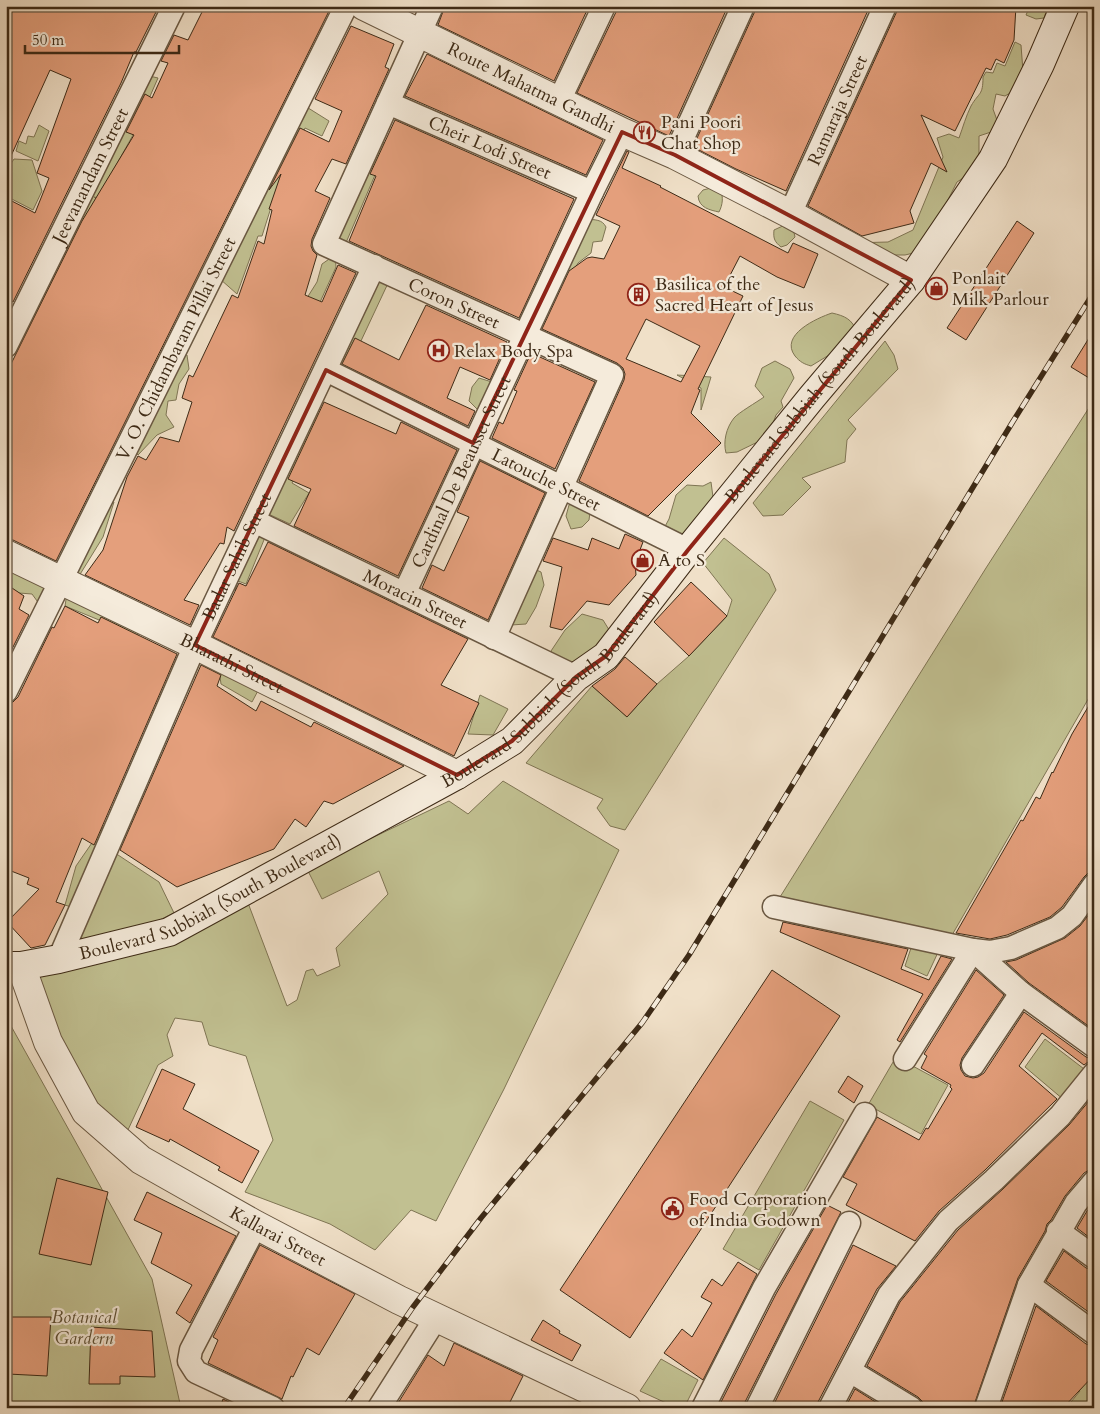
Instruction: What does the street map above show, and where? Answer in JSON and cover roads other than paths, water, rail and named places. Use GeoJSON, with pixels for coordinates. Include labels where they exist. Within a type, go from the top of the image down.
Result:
{"type":"FeatureCollection","features":[{"type":"Feature","properties":{"kind":"street","name":"Jeevanandam Street"},"geometry":{"type":"LineString","coordinates":[[6,346],[174,6]]}},
{"type":"Feature","properties":{"kind":"street","name":"V. O. Chidambaram Pillai Street"},"geometry":{"type":"LineString","coordinates":[[6,691],[346,6]]}},
{"type":"Feature","properties":{"kind":"street","name":"Route Mahatma Gandhi"},"geometry":{"type":"LineString","coordinates":[[364,6],[622,132],[675,155],[912,280]]}},
{"type":"Feature","properties":{"kind":"street","name":"Coron Street"},"geometry":{"type":"LineString","coordinates":[[432,6],[324,244],[612,375],[494,638]]}},
{"type":"Feature","properties":{"kind":"street"},"geometry":{"type":"LineString","coordinates":[[559,101],[604,6]]}},
{"type":"Feature","properties":{"kind":"street"},"geometry":{"type":"LineString","coordinates":[[675,155],[743,6]]}},
{"type":"Feature","properties":{"kind":"street","name":"Ramaraja Street"},"geometry":{"type":"LineString","coordinates":[[790,214],[885,6]]}},
{"type":"Feature","properties":{"kind":"street","name":"Boulevard Subbiah (South Boulevard)"},"geometry":{"type":"LineString","coordinates":[[14,966],[59,959],[169,932],[457,775],[512,741],[576,676],[606,656],[688,550],[812,397],[912,280],[993,159],[1040,64],[1064,6]]}},
{"type":"Feature","properties":{"kind":"street","name":"Cheir Lodi Street"},"geometry":{"type":"LineString","coordinates":[[388,103],[592,192]]}},
{"type":"Feature","properties":{"kind":"street","name":"Cardinal De Beausset Street"},"geometry":{"type":"LineString","coordinates":[[404,594],[473,444],[622,132]]}},
{"type":"Feature","properties":{"kind":"street","name":"Badar Sahib Street"},"geometry":{"type":"LineString","coordinates":[[59,959],[195,645],[374,266]]}},
{"type":"Feature","properties":{"kind":"street","name":"Latouche Street"},"geometry":{"type":"LineString","coordinates":[[326,370],[688,550]]}},
{"type":"Feature","properties":{"kind":"street","name":"Moracin Street"},"geometry":{"type":"LineString","coordinates":[[254,520],[494,638],[576,676]]}},
{"type":"Feature","properties":{"kind":"street","name":"Bharathi Street"},"geometry":{"type":"LineString","coordinates":[[6,554],[457,775]]}},
{"type":"Feature","properties":{"kind":"street"},"geometry":{"type":"LineString","coordinates":[[774,907],[973,950],[990,952],[1011,948],[1057,928],[1072,916],[1094,884]]}},
{"type":"Feature","properties":{"kind":"street"},"geometry":{"type":"LineString","coordinates":[[973,950],[1021,992],[1094,1046]]}},
{"type":"Feature","properties":{"kind":"street"},"geometry":{"type":"LineString","coordinates":[[905,1059],[973,950]]}},
{"type":"Feature","properties":{"kind":"street","name":"Kallarai Street"},"geometry":{"type":"LineString","coordinates":[[14,966],[48,1042],[86,1112],[141,1160],[256,1225],[436,1318],[627,1408]]}},
{"type":"Feature","properties":{"kind":"street"},"geometry":{"type":"LineString","coordinates":[[973,1065],[1021,992]]}},
{"type":"Feature","properties":{"kind":"street"},"geometry":{"type":"LineString","coordinates":[[830,1408],[889,1295],[948,1220],[994,1180],[1060,1116],[1094,1074]]}},
{"type":"Feature","properties":{"kind":"street"},"geometry":{"type":"LineString","coordinates":[[703,1408],[764,1288],[866,1114]]}},
{"type":"Feature","properties":{"kind":"street"},"geometry":{"type":"LineString","coordinates":[[986,1408],[1030,1285],[1058,1231],[1076,1203],[1093,1182]]}},
{"type":"Feature","properties":{"kind":"street"},"geometry":{"type":"LineString","coordinates":[[757,1408],[850,1223]]}},
{"type":"Feature","properties":{"kind":"street"},"geometry":{"type":"LineString","coordinates":[[256,1225],[191,1350],[189,1361],[196,1372],[273,1408]]}},
{"type":"Feature","properties":{"kind":"street"},"geometry":{"type":"LineString","coordinates":[[1058,1231],[1094,1257]]}},
{"type":"Feature","properties":{"kind":"street"},"geometry":{"type":"LineString","coordinates":[[1030,1285],[1094,1333]]}},
{"type":"Feature","properties":{"kind":"street"},"geometry":{"type":"LineString","coordinates":[[379,1408],[436,1318]]}},
{"type":"Feature","properties":{"kind":"street"},"geometry":{"type":"LineString","coordinates":[[850,1371],[911,1408]]}},
{"type":"Feature","properties":{"kind":"railway"},"geometry":{"type":"LineString","coordinates":[[344,1408],[413,1307],[481,1218],[642,1023],[689,955],[1012,423],[1094,292]]}},
{"type":"Feature","properties":{"kind":"place","name":"Pani Poori Chat Shop"},"geometry":{"type":"Point","coordinates":[645,132]}},
{"type":"Feature","properties":{"kind":"place","name":"Ponlait Milk Parlour"},"geometry":{"type":"Point","coordinates":[936,288]}},
{"type":"Feature","properties":{"kind":"place","name":"Basilica of the Sacred Heart of Jesus"},"geometry":{"type":"Point","coordinates":[639,294]}},
{"type":"Feature","properties":{"kind":"place","name":"Relax Body Spa"},"geometry":{"type":"Point","coordinates":[438,351]}},
{"type":"Feature","properties":{"kind":"place","name":"A to S"},"geometry":{"type":"Point","coordinates":[642,560]}},
{"type":"Feature","properties":{"kind":"place","name":"Food Corporation of India Godown"},"geometry":{"type":"Point","coordinates":[673,1209]}},
{"type":"Feature","properties":{"kind":"park label","name":"Botanical Gardern"},"geometry":{"type":"Point","coordinates":[84,1327]}}]}
